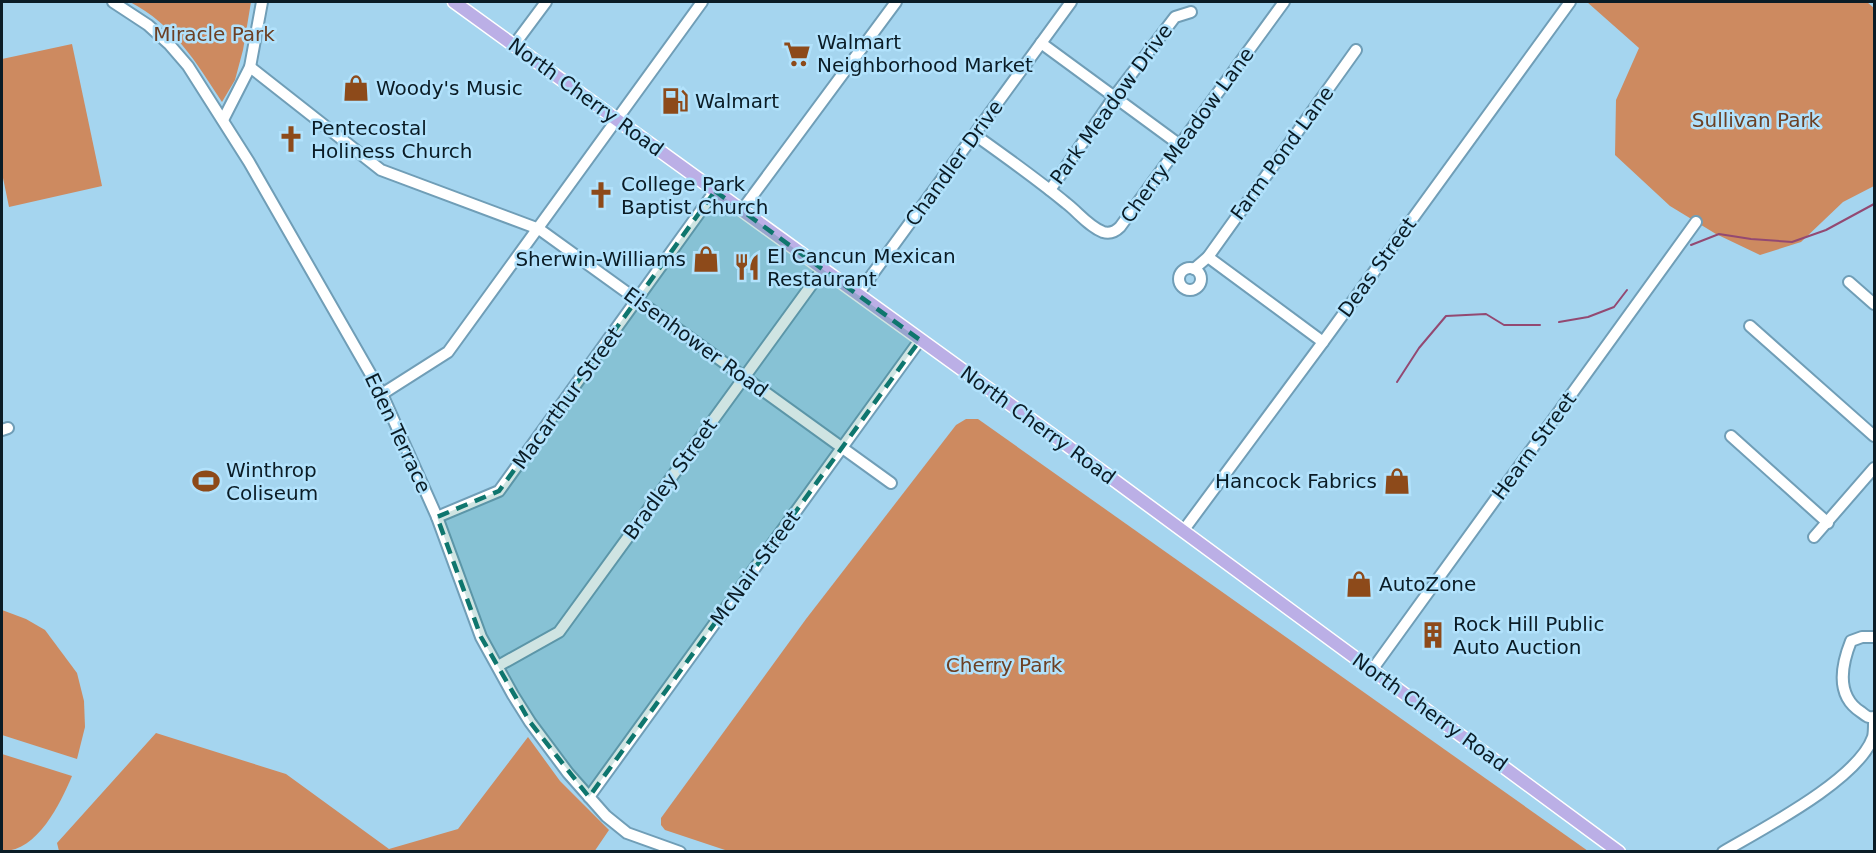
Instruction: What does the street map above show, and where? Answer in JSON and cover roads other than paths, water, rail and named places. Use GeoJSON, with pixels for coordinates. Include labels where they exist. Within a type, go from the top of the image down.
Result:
{"type":"FeatureCollection","features":[{"type":"Feature","properties":{"kind":"main road","name":"North Cherry Road"},"geometry":{"type":"LineString","coordinates":[[454,2],[716,190],[1619,852]]}},
{"type":"Feature","properties":{"kind":"street","name":"Eden Terrace"},"geometry":{"type":"LineString","coordinates":[[113,2],[148,25],[169,44],[188,66],[224,120],[382,394],[437,517],[481,637],[530,722],[568,773],[606,816],[627,833],[675,851]]}},
{"type":"Feature","properties":{"kind":"street"},"geometry":{"type":"LineString","coordinates":[[224,120],[250,67],[262,2]]}},
{"type":"Feature","properties":{"kind":"street"},"geometry":{"type":"LineString","coordinates":[[514,45],[546,2]]}},
{"type":"Feature","properties":{"kind":"street"},"geometry":{"type":"LineString","coordinates":[[382,394],[448,352],[702,2]]}},
{"type":"Feature","properties":{"kind":"street"},"geometry":{"type":"LineString","coordinates":[[742,210],[896,2]]}},
{"type":"Feature","properties":{"kind":"street","name":"Chandler Drive"},"geometry":{"type":"LineString","coordinates":[[858,294],[1071,2]]}},
{"type":"Feature","properties":{"kind":"street","name":"Cherry Meadow Lane"},"geometry":{"type":"LineString","coordinates":[[1050,190],[1100,230],[1111,233],[1120,227],[1284,2]]}},
{"type":"Feature","properties":{"kind":"street","name":"Deas Street"},"geometry":{"type":"LineString","coordinates":[[1183,531],[1570,2]]}},
{"type":"Feature","properties":{"kind":"street","name":"Park Meadow Drive"},"geometry":{"type":"LineString","coordinates":[[975,135],[1050,190],[1114,97],[1175,17],[1191,12]]}},
{"type":"Feature","properties":{"kind":"street"},"geometry":{"type":"LineString","coordinates":[[1041,43],[1179,145]]}},
{"type":"Feature","properties":{"kind":"street","name":"Farm Pond Lane"},"geometry":{"type":"LineString","coordinates":[[1194,269],[1208,257],[1356,50]]}},
{"type":"Feature","properties":{"kind":"street","name":"Eisenhower Road"},"geometry":{"type":"LineString","coordinates":[[250,67],[381,170],[539,229],[891,483]]}},
{"type":"Feature","properties":{"kind":"street","name":"Macarthur Street"},"geometry":{"type":"LineString","coordinates":[[437,517],[499,491],[716,190]]}},
{"type":"Feature","properties":{"kind":"street","name":"Hearn Street"},"geometry":{"type":"LineString","coordinates":[[1372,670],[1696,222]]}},
{"type":"Feature","properties":{"kind":"street"},"geometry":{"type":"LineString","coordinates":[[1208,257],[1323,342]]}},
{"type":"Feature","properties":{"kind":"street","name":"Bradley Street"},"geometry":{"type":"LineString","coordinates":[[498,666],[559,632],[823,269]]}},
{"type":"Feature","properties":{"kind":"street"},"geometry":{"type":"LineString","coordinates":[[1849,282],[1875,304]]}},
{"type":"Feature","properties":{"kind":"street"},"geometry":{"type":"LineString","coordinates":[[1750,326],[1875,436]]}},
{"type":"Feature","properties":{"kind":"street","name":"McNair Street"},"geometry":{"type":"LineString","coordinates":[[589,796],[920,340]]}},
{"type":"Feature","properties":{"kind":"street"},"geometry":{"type":"LineString","coordinates":[[1731,436],[1828,523]]}},
{"type":"Feature","properties":{"kind":"street"},"geometry":{"type":"LineString","coordinates":[[1814,537],[1875,468]]}},
{"type":"Feature","properties":{"kind":"street"},"geometry":{"type":"LineString","coordinates":[[1875,637],[1862,637],[1851,641],[1845,654],[1842,684],[1848,699],[1856,709],[1870,718],[1875,717]]}},
{"type":"Feature","properties":{"kind":"street"},"geometry":{"type":"LineString","coordinates":[[1723,852],[1784,817],[1847,773],[1873,738],[1875,723]]}},
{"type":"Feature","properties":{"kind":"waterway"},"geometry":{"type":"LineString","coordinates":[[1691,245],[1719,234],[1792,242],[1826,230],[1874,204]]}},
{"type":"Feature","properties":{"kind":"waterway"},"geometry":{"type":"LineString","coordinates":[[1559,322],[1588,317],[1614,307],[1627,290]]}},
{"type":"Feature","properties":{"kind":"waterway"},"geometry":{"type":"LineString","coordinates":[[1397,382],[1419,348],[1446,316],[1486,314],[1504,325],[1540,325]]}},
{"type":"Feature","properties":{"kind":"place","name":"Walmart Neighborhood Market"},"geometry":{"type":"Point","coordinates":[797,54]}},
{"type":"Feature","properties":{"kind":"place","name":"Woody's Music"},"geometry":{"type":"Point","coordinates":[356,88]}},
{"type":"Feature","properties":{"kind":"place","name":"Walmart"},"geometry":{"type":"Point","coordinates":[675,101]}},
{"type":"Feature","properties":{"kind":"place","name":"Pentecostal Holiness Church"},"geometry":{"type":"Point","coordinates":[291,139]}},
{"type":"Feature","properties":{"kind":"place","name":"College Park Baptist Church"},"geometry":{"type":"Point","coordinates":[601,195]}},
{"type":"Feature","properties":{"kind":"place","name":"Sherwin-Williams"},"geometry":{"type":"Point","coordinates":[706,259]}},
{"type":"Feature","properties":{"kind":"place","name":"El Cancun Mexican Restaurant"},"geometry":{"type":"Point","coordinates":[747,267]}},
{"type":"Feature","properties":{"kind":"place","name":"Winthrop Coliseum"},"geometry":{"type":"Point","coordinates":[206,481]}},
{"type":"Feature","properties":{"kind":"place","name":"Hancock Fabrics"},"geometry":{"type":"Point","coordinates":[1397,481]}},
{"type":"Feature","properties":{"kind":"place","name":"AutoZone"},"geometry":{"type":"Point","coordinates":[1359,584]}},
{"type":"Feature","properties":{"kind":"place","name":"Rock Hill Public Auto Auction"},"geometry":{"type":"Point","coordinates":[1433,635]}},
{"type":"Feature","properties":{"kind":"park label","name":"Miracle Park"},"geometry":{"type":"Point","coordinates":[214,34]}},
{"type":"Feature","properties":{"kind":"park label","name":"Sullivan Park"},"geometry":{"type":"Point","coordinates":[1756,120]}},
{"type":"Feature","properties":{"kind":"park label","name":"Cherry Park"},"geometry":{"type":"Point","coordinates":[1004,665]}}]}
